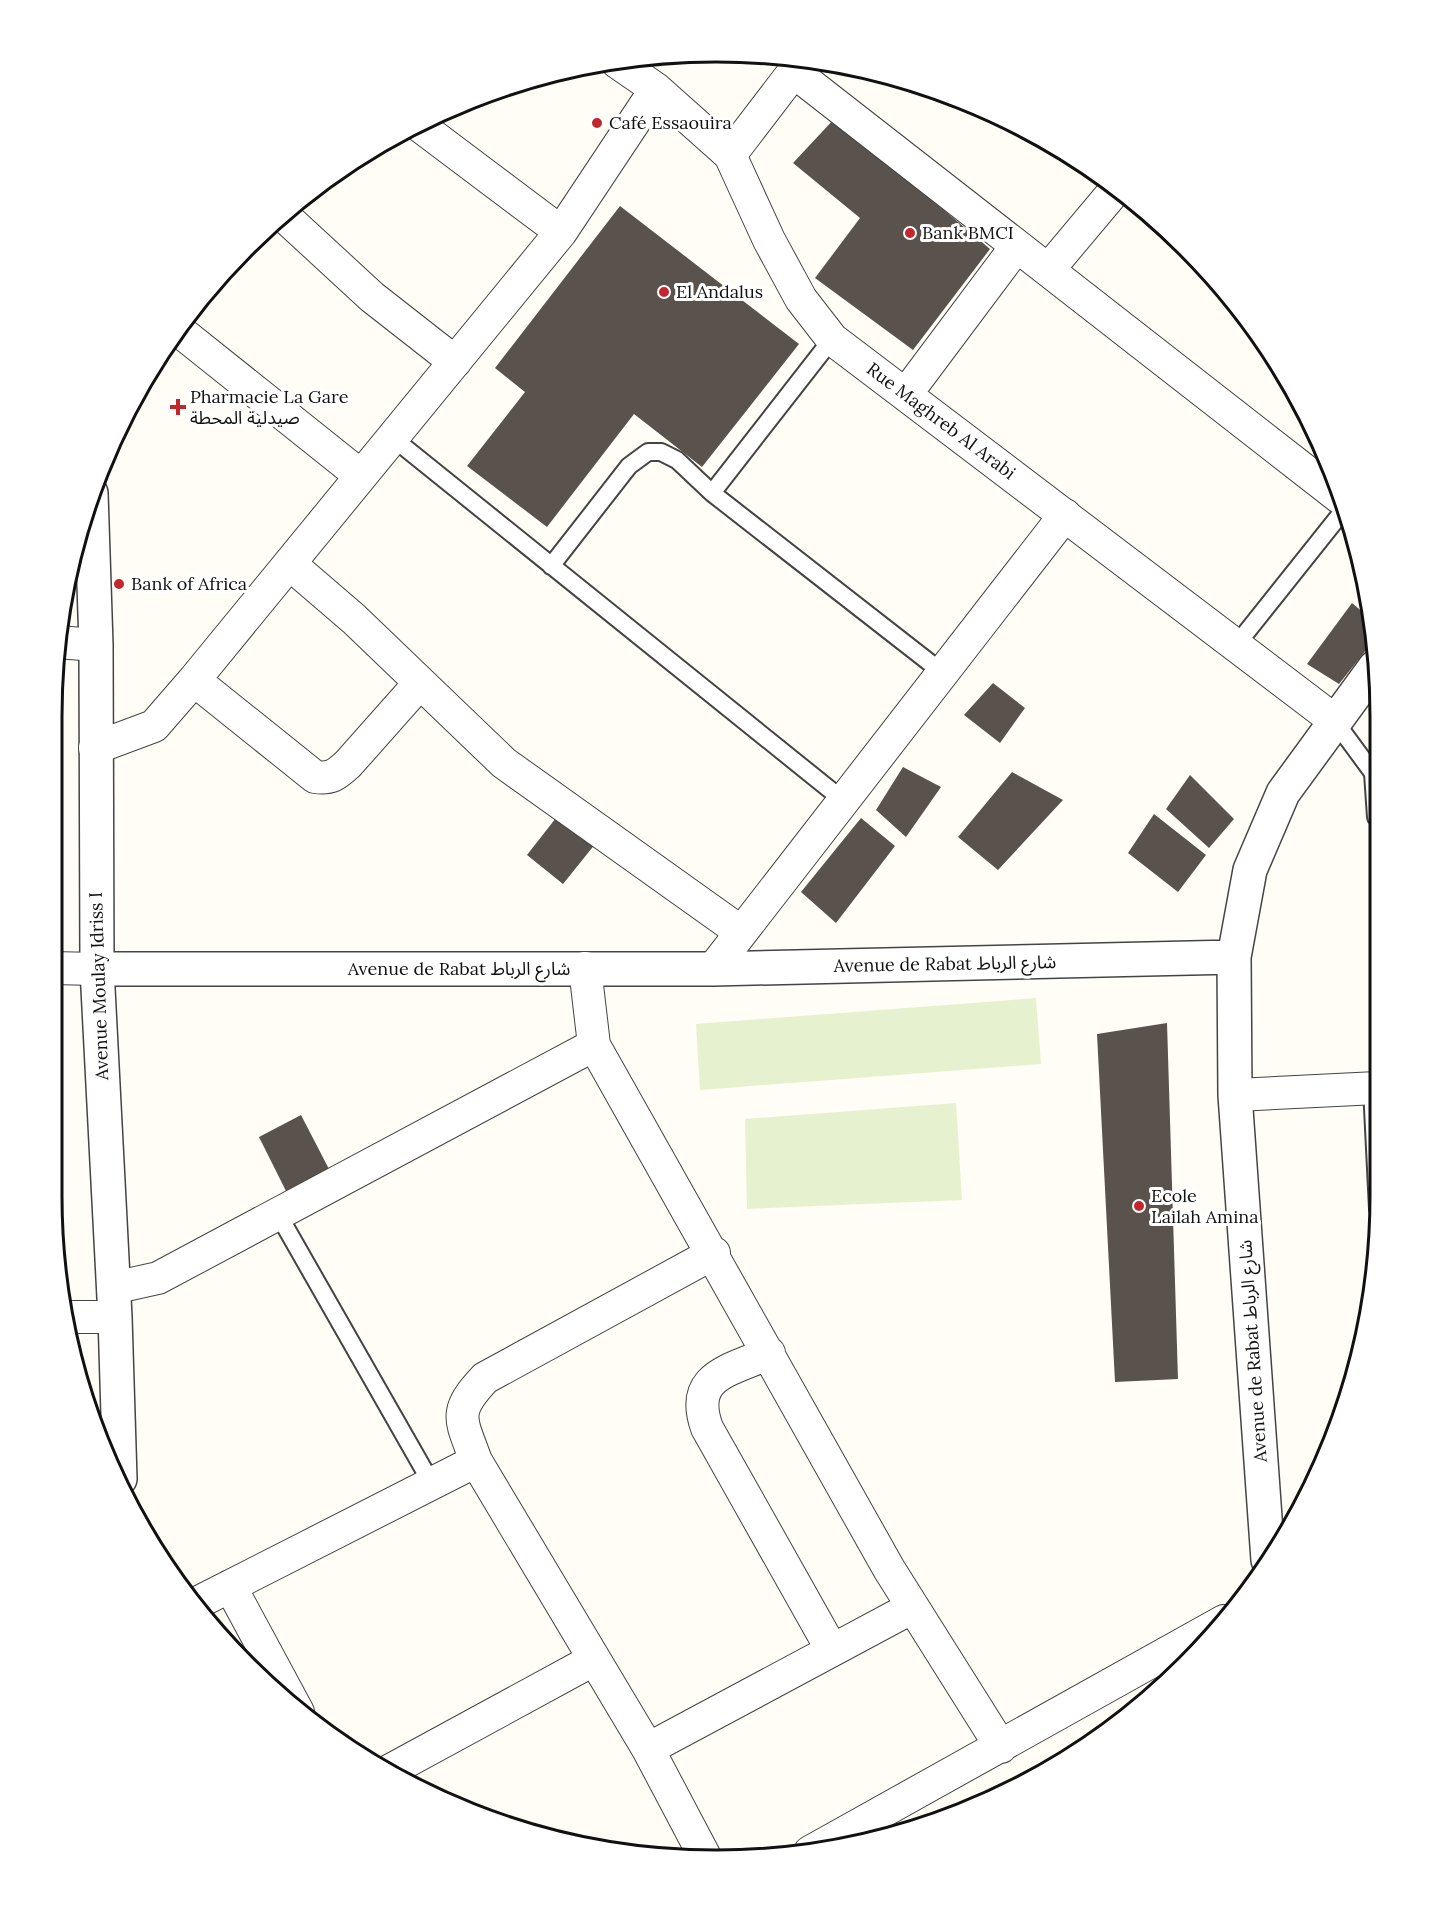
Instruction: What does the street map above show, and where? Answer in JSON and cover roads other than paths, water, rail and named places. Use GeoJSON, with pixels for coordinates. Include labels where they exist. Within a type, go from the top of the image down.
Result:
{"type":"FeatureCollection","features":[{"type":"Feature","properties":{"kind":"street"},"geometry":{"type":"LineString","coordinates":[[730,155],[799,67]]}},
{"type":"Feature","properties":{"kind":"street"},"geometry":{"type":"LineString","coordinates":[[803,67],[1016,247],[1329,489]]}},
{"type":"Feature","properties":{"kind":"street","name":"Rue Maghreb Al Arabi"},"geometry":{"type":"LineString","coordinates":[[625,68],[656,89],[730,155],[769,240],[801,299],[832,339],[1237,644],[1334,720]]}},
{"type":"Feature","properties":{"kind":"street"},"geometry":{"type":"LineString","coordinates":[[95,748],[154,726],[194,680],[561,232],[656,89]]}},
{"type":"Feature","properties":{"kind":"street"},"geometry":{"type":"LineString","coordinates":[[425,130],[561,232]]}},
{"type":"Feature","properties":{"kind":"street"},"geometry":{"type":"LineString","coordinates":[[1048,270],[1111,195]]}},
{"type":"Feature","properties":{"kind":"street"},"geometry":{"type":"LineString","coordinates":[[289,220],[372,297],[455,362]]}},
{"type":"Feature","properties":{"kind":"street"},"geometry":{"type":"LineString","coordinates":[[906,394],[1016,247]]}},
{"type":"Feature","properties":{"kind":"street"},"geometry":{"type":"LineString","coordinates":[[184,335],[361,476]]}},
{"type":"Feature","properties":{"kind":"street"},"geometry":{"type":"LineString","coordinates":[[713,969],[1065,515]]}},
{"type":"Feature","properties":{"kind":"street","name":"Avenue Moulay Idriss I"},"geometry":{"type":"LineString","coordinates":[[92,519],[96,645],[97,969],[114,1303],[120,1464]]}},
{"type":"Feature","properties":{"kind":"street"},"geometry":{"type":"LineString","coordinates":[[290,564],[354,619],[419,684],[504,763],[741,932]]}},
{"type":"Feature","properties":{"kind":"street"},"geometry":{"type":"LineString","coordinates":[[66,643],[96,645]]}},
{"type":"Feature","properties":{"kind":"street"},"geometry":{"type":"LineString","coordinates":[[1234,957],[1250,870],[1283,793],[1368,676]]}},
{"type":"Feature","properties":{"kind":"street"},"geometry":{"type":"LineString","coordinates":[[194,680],[315,777],[328,779],[336,776],[348,764],[419,684]]}},
{"type":"Feature","properties":{"kind":"street","name":"Avenue de Rabat شارع الرباط"},"geometry":{"type":"LineString","coordinates":[[62,968],[713,969],[1234,957],[1235,1095],[1267,1546]]}},
{"type":"Feature","properties":{"kind":"street"},"geometry":{"type":"LineString","coordinates":[[585,968],[594,1045],[714,1253],[889,1569],[1001,1748]]}},
{"type":"Feature","properties":{"kind":"street"},"geometry":{"type":"LineString","coordinates":[[73,1315],[114,1303],[594,1045]]}},
{"type":"Feature","properties":{"kind":"street"},"geometry":{"type":"LineString","coordinates":[[1235,1095],[1370,1088]]}},
{"type":"Feature","properties":{"kind":"street"},"geometry":{"type":"LineString","coordinates":[[701,1849],[648,1749],[476,1461],[462,1419],[463,1407],[485,1378],[714,1253]]}},
{"type":"Feature","properties":{"kind":"street"},"geometry":{"type":"LineString","coordinates":[[769,1353],[711,1380],[702,1395],[700,1408],[707,1428],[832,1650]]}},
{"type":"Feature","properties":{"kind":"street"},"geometry":{"type":"LineString","coordinates":[[202,1600],[476,1461]]}},
{"type":"Feature","properties":{"kind":"street"},"geometry":{"type":"LineString","coordinates":[[230,1586],[285,1688]]}},
{"type":"Feature","properties":{"kind":"street"},"geometry":{"type":"LineString","coordinates":[[648,1749],[914,1607]]}},
{"type":"Feature","properties":{"kind":"street"},"geometry":{"type":"LineString","coordinates":[[835,1838],[1001,1748],[1200,1635]]}},
{"type":"Feature","properties":{"kind":"street"},"geometry":{"type":"LineString","coordinates":[[397,1767],[593,1660]]}},
{"type":"Feature","properties":{"kind":"lane"},"geometry":{"type":"LineString","coordinates":[[712,493],[832,339]]}},
{"type":"Feature","properties":{"kind":"lane"},"geometry":{"type":"LineString","coordinates":[[393,438],[844,801]]}},
{"type":"Feature","properties":{"kind":"lane"},"geometry":{"type":"LineString","coordinates":[[551,566],[629,466],[648,452],[661,452],[677,460],[712,493],[943,673]]}},
{"type":"Feature","properties":{"kind":"lane"},"geometry":{"type":"LineString","coordinates":[[1237,644],[1338,517]]}},
{"type":"Feature","properties":{"kind":"lane"},"geometry":{"type":"LineString","coordinates":[[1334,720],[1370,769]]}},
{"type":"Feature","properties":{"kind":"lane"},"geometry":{"type":"LineString","coordinates":[[279,1214],[432,1484]]}},
{"type":"Feature","properties":{"kind":"place","name":"Café Essaouira"},"geometry":{"type":"Point","coordinates":[597,123]}},
{"type":"Feature","properties":{"kind":"place","name":"Bank BMCI"},"geometry":{"type":"Point","coordinates":[910,233]}},
{"type":"Feature","properties":{"kind":"place","name":"El Andalus"},"geometry":{"type":"Point","coordinates":[664,292]}},
{"type":"Feature","properties":{"kind":"place","name":"Pharmacie La Gare صيدلية المحطة"},"geometry":{"type":"Point","coordinates":[178,407]}},
{"type":"Feature","properties":{"kind":"place","name":"Bank of Africa"},"geometry":{"type":"Point","coordinates":[119,584]}},
{"type":"Feature","properties":{"kind":"place","name":"Ecole Lailah Amina"},"geometry":{"type":"Point","coordinates":[1139,1206]}}]}
